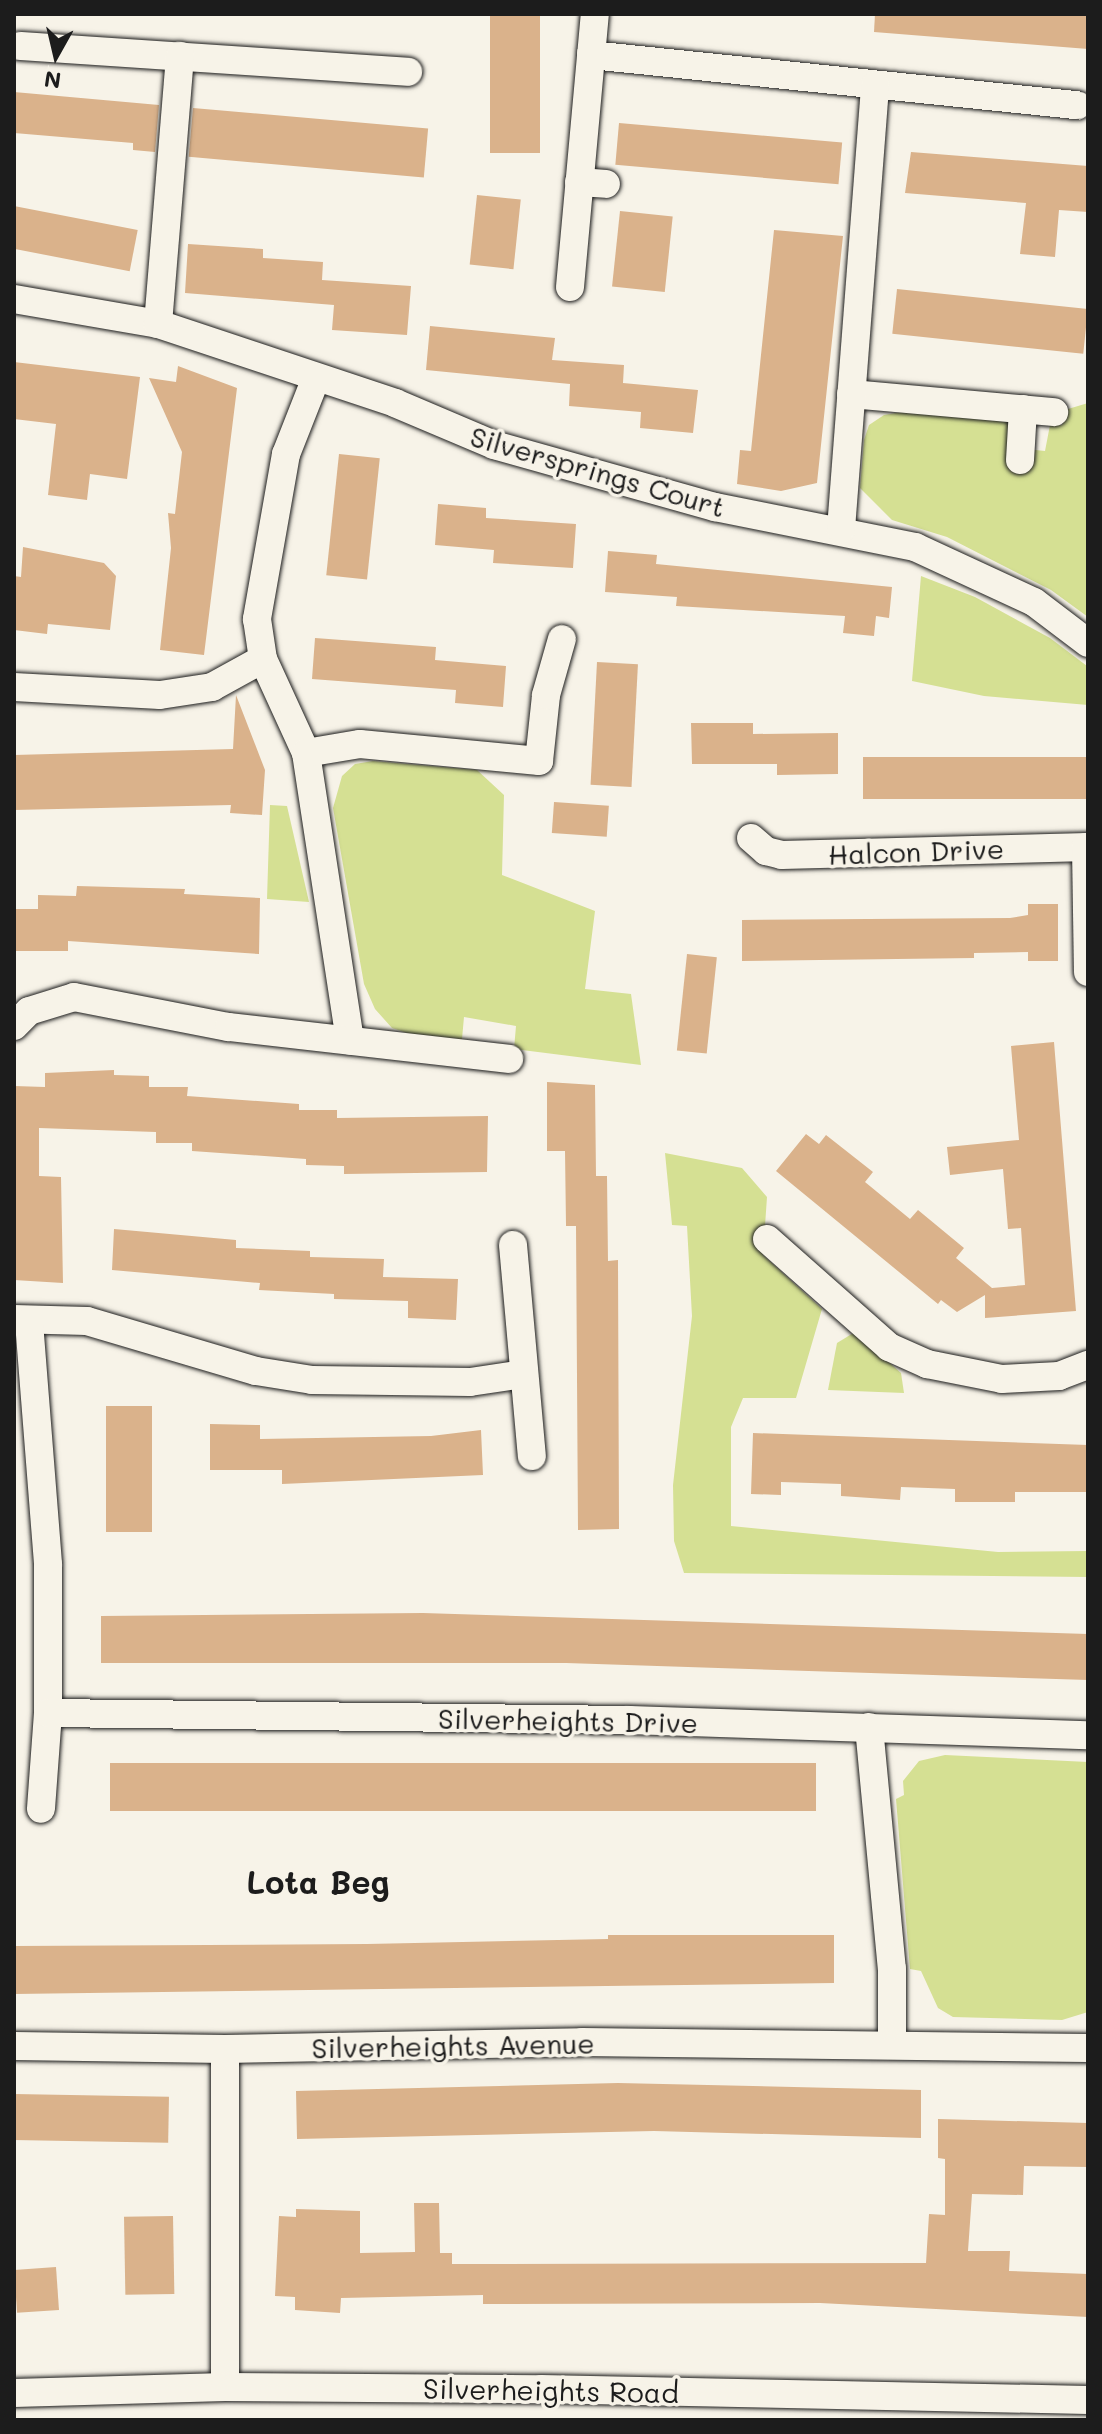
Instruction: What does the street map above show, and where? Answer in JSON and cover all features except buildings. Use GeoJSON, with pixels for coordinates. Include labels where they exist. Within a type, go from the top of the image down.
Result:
{"type":"FeatureCollection","features":[{"type":"Feature","properties":{"kind":"street"},"geometry":{"type":"LineString","coordinates":[[570,287],[593,183],[591,55],[595,14]]}},
{"type":"Feature","properties":{"kind":"street"},"geometry":{"type":"LineString","coordinates":[[20,46],[408,72]]}},
{"type":"Feature","properties":{"kind":"street"},"geometry":{"type":"LineString","coordinates":[[591,55],[1077,105]]}},
{"type":"Feature","properties":{"kind":"street"},"geometry":{"type":"LineString","coordinates":[[158,324],[180,56]]}},
{"type":"Feature","properties":{"kind":"street"},"geometry":{"type":"LineString","coordinates":[[841,529],[875,85]]}},
{"type":"Feature","properties":{"kind":"street","name":"Silversprings Court"},"geometry":{"type":"LineString","coordinates":[[14,299],[158,324],[395,403],[494,445],[715,507],[841,529],[960,564],[1034,602],[1088,643]]}},
{"type":"Feature","properties":{"kind":"street"},"geometry":{"type":"LineString","coordinates":[[316,378],[286,454],[257,619],[263,659],[306,753],[350,1041]]}},
{"type":"Feature","properties":{"kind":"street"},"geometry":{"type":"LineString","coordinates":[[851,394],[1054,412]]}},
{"type":"Feature","properties":{"kind":"street"},"geometry":{"type":"LineString","coordinates":[[1020,460],[1023,409]]}},
{"type":"Feature","properties":{"kind":"street"},"geometry":{"type":"LineString","coordinates":[[306,753],[360,744],[539,761],[546,695],[562,639]]}},
{"type":"Feature","properties":{"kind":"street"},"geometry":{"type":"LineString","coordinates":[[14,687],[160,695],[212,687],[263,659]]}},
{"type":"Feature","properties":{"kind":"street","name":"Halcon Drive"},"geometry":{"type":"LineString","coordinates":[[751,838],[766,851],[782,855],[1087,847]]}},
{"type":"Feature","properties":{"kind":"street"},"geometry":{"type":"LineString","coordinates":[[1087,847],[1088,972]]}},
{"type":"Feature","properties":{"kind":"street"},"geometry":{"type":"LineString","coordinates":[[14,1026],[29,1011],[74,997],[229,1027],[509,1059]]}},
{"type":"Feature","properties":{"kind":"street"},"geometry":{"type":"LineString","coordinates":[[767,1239],[889,1347],[927,1364],[1002,1379],[1059,1376],[1088,1365]]}},
{"type":"Feature","properties":{"kind":"street"},"geometry":{"type":"LineString","coordinates":[[513,1245],[532,1456]]}},
{"type":"Feature","properties":{"kind":"street"},"geometry":{"type":"LineString","coordinates":[[41,1809],[48,1713],[48,1565],[22,1320],[87,1321],[256,1371],[312,1380],[470,1382],[523,1374]]}},
{"type":"Feature","properties":{"kind":"street","name":"Silverheights Drive"},"geometry":{"type":"LineString","coordinates":[[48,1713],[869,1727],[1088,1735]]}},
{"type":"Feature","properties":{"kind":"street"},"geometry":{"type":"LineString","coordinates":[[869,1727],[892,1969],[892,2043]]}},
{"type":"Feature","properties":{"kind":"street","name":"Silverheights Avenue"},"geometry":{"type":"LineString","coordinates":[[14,2046],[225,2049],[892,2043],[1088,2048]]}},
{"type":"Feature","properties":{"kind":"street"},"geometry":{"type":"LineString","coordinates":[[225,2049],[225,2387]]}},
{"type":"Feature","properties":{"kind":"street","name":"Silverheights Road"},"geometry":{"type":"LineString","coordinates":[[14,2393],[225,2387],[1088,2400]]}},
{"type":"Feature","properties":{"kind":"green space"},"geometry":{"type":"Polygon","coordinates":[[[1088,403],[1088,617],[1051,590],[947,537],[892,520],[860,488],[864,440],[869,425],[884,415],[907,411],[1006,420],[1014,425],[1017,448],[1045,451],[1050,425],[1062,425],[1068,409],[1088,403]]]}},
{"type":"Feature","properties":{"kind":"green space"},"geometry":{"type":"Polygon","coordinates":[[[921,576],[975,597],[1050,638],[1087,666],[1088,705],[984,696],[912,681],[921,576]]]}},
{"type":"Feature","properties":{"kind":"green space"},"geometry":{"type":"Polygon","coordinates":[[[373,761],[477,770],[504,795],[502,875],[595,911],[585,989],[631,994],[641,1065],[514,1049],[516,1026],[464,1017],[462,1039],[422,1038],[392,1028],[375,1009],[364,984],[333,808],[342,776],[355,764],[373,761]]]}},
{"type":"Feature","properties":{"kind":"green space"},"geometry":{"type":"Polygon","coordinates":[[[270,805],[287,806],[309,902],[267,899],[270,805]]]}},
{"type":"Feature","properties":{"kind":"green space"},"geometry":{"type":"Polygon","coordinates":[[[665,1153],[742,1168],[767,1197],[763,1255],[822,1309],[796,1398],[743,1398],[731,1427],[731,1526],[998,1552],[1088,1551],[1088,1577],[684,1573],[674,1541],[673,1485],[692,1316],[687,1226],[672,1225],[665,1153]]]}},
{"type":"Feature","properties":{"kind":"green space"},"geometry":{"type":"Polygon","coordinates":[[[855,1332],[901,1373],[904,1393],[828,1390],[837,1343],[855,1332]]]}},
{"type":"Feature","properties":{"kind":"green space"},"geometry":{"type":"Polygon","coordinates":[[[945,1755],[1088,1762],[1088,2012],[1062,2020],[953,2017],[938,2008],[921,1971],[910,1969],[896,1799],[904,1795],[903,1781],[919,1761],[945,1755]]]}},
{"type":"Feature","properties":{"kind":"district","name":"Lota Beg"},"geometry":{"type":"Point","coordinates":[318,1881]}}]}
